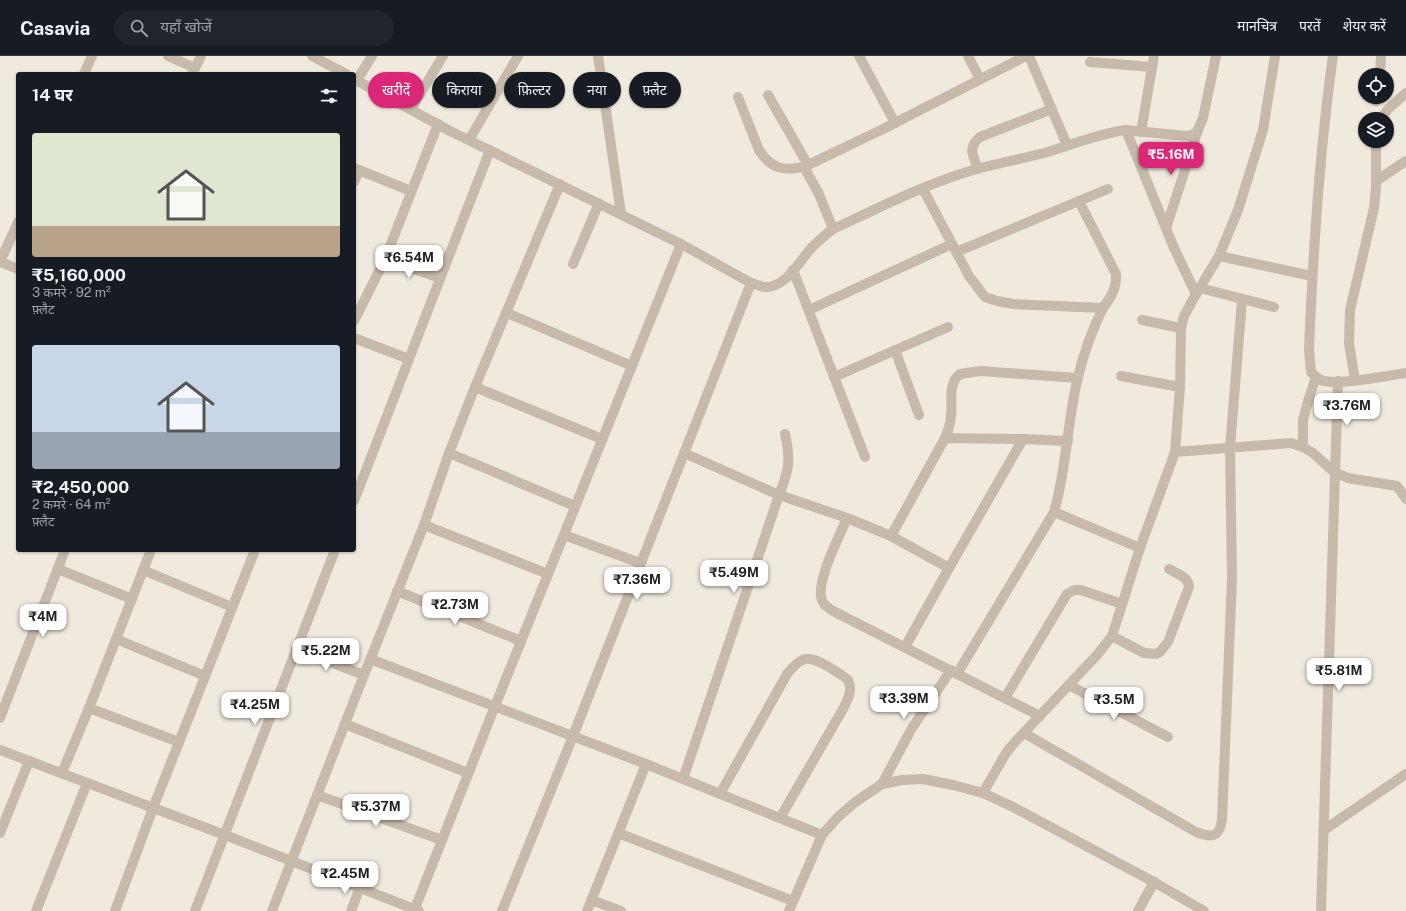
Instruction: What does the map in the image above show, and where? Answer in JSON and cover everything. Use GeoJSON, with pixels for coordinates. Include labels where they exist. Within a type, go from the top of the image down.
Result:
{"type":"FeatureCollection","features":[{"type":"Feature","properties":{"kind":"street"},"geometry":{"type":"LineString","coordinates":[[85,72],[92,56]]}},
{"type":"Feature","properties":{"kind":"street"},"geometry":{"type":"LineString","coordinates":[[168,56],[193,71],[201,56]]}},
{"type":"Feature","properties":{"kind":"street"},"geometry":{"type":"LineString","coordinates":[[312,56],[342,72]]}},
{"type":"Feature","properties":{"kind":"street"},"geometry":{"type":"LineString","coordinates":[[372,56],[356,79],[469,140],[681,244],[751,284],[764,287],[774,285],[783,280],[821,238],[833,229],[955,176],[1043,153],[1099,136],[1126,130],[1184,136],[1194,134],[1198,130]]}},
{"type":"Feature","properties":{"kind":"street"},"geometry":{"type":"LineString","coordinates":[[411,110],[443,56]]}},
{"type":"Feature","properties":{"kind":"street"},"geometry":{"type":"LineString","coordinates":[[469,140],[518,56]]}},
{"type":"Feature","properties":{"kind":"street"},"geometry":{"type":"LineString","coordinates":[[598,56],[621,214]]}},
{"type":"Feature","properties":{"kind":"street"},"geometry":{"type":"LineString","coordinates":[[858,56],[895,123]]}},
{"type":"Feature","properties":{"kind":"street"},"geometry":{"type":"LineString","coordinates":[[968,56],[980,79]]}},
{"type":"Feature","properties":{"kind":"street"},"geometry":{"type":"LineString","coordinates":[[738,97],[759,150],[764,158],[768,162],[783,169],[790,170],[806,166],[895,123],[1026,56]]}},
{"type":"Feature","properties":{"kind":"street"},"geometry":{"type":"LineString","coordinates":[[1029,56],[1068,145]]}},
{"type":"Feature","properties":{"kind":"street"},"geometry":{"type":"LineString","coordinates":[[1142,132],[1154,56]]}},
{"type":"Feature","properties":{"kind":"street"},"geometry":{"type":"LineString","coordinates":[[1166,228],[1203,118],[1216,56]]}},
{"type":"Feature","properties":{"kind":"street"},"geometry":{"type":"LineString","coordinates":[[983,793],[1006,753],[1097,655],[1112,636],[1140,548],[1175,452],[1180,388],[1181,328],[1184,316],[1219,256],[1238,210],[1263,130],[1275,56]]}},
{"type":"Feature","properties":{"kind":"street"},"geometry":{"type":"LineString","coordinates":[[1333,56],[1323,141],[1312,276],[1309,363],[1311,372],[1316,377],[1325,381],[1355,380],[1406,373]]}},
{"type":"Feature","properties":{"kind":"street"},"geometry":{"type":"LineString","coordinates":[[1380,68],[1381,56]]}},
{"type":"Feature","properties":{"kind":"street"},"geometry":{"type":"LineString","coordinates":[[1090,62],[1152,67]]}},
{"type":"Feature","properties":{"kind":"street"},"geometry":{"type":"LineString","coordinates":[[1386,112],[1406,93]]}},
{"type":"Feature","properties":{"kind":"street"},"geometry":{"type":"LineString","coordinates":[[768,95],[806,166],[833,229]]}},
{"type":"Feature","properties":{"kind":"street"},"geometry":{"type":"LineString","coordinates":[[978,169],[972,148],[980,137],[1052,110]]}},
{"type":"Feature","properties":{"kind":"street"},"geometry":{"type":"LineString","coordinates":[[356,317],[385,259],[438,124]]}},
{"type":"Feature","properties":{"kind":"street"},"geometry":{"type":"LineString","coordinates":[[1126,130],[1182,266],[1198,291],[1274,307]]}},
{"type":"Feature","properties":{"kind":"street"},"geometry":{"type":"LineString","coordinates":[[1355,380],[1349,343],[1348,325],[1350,310],[1374,208],[1376,148]]}},
{"type":"Feature","properties":{"kind":"street"},"geometry":{"type":"LineString","coordinates":[[356,496],[490,150]]}},
{"type":"Feature","properties":{"kind":"street"},"geometry":{"type":"LineString","coordinates":[[1376,181],[1406,161]]}},
{"type":"Feature","properties":{"kind":"street"},"geometry":{"type":"LineString","coordinates":[[356,169],[411,190]]}},
{"type":"Feature","properties":{"kind":"street"},"geometry":{"type":"LineString","coordinates":[[272,911],[424,525],[449,453],[475,387],[560,184]]}},
{"type":"Feature","properties":{"kind":"street"},"geometry":{"type":"LineString","coordinates":[[923,189],[976,287],[985,297],[1013,304],[1103,308]]}},
{"type":"Feature","properties":{"kind":"street"},"geometry":{"type":"LineString","coordinates":[[809,310],[954,248],[1108,189]]}},
{"type":"Feature","properties":{"kind":"street"},"geometry":{"type":"LineString","coordinates":[[882,784],[912,728],[954,672],[1054,512],[1060,487],[1078,378],[1085,349],[1116,283],[1116,274],[1079,201]]}},
{"type":"Feature","properties":{"kind":"street"},"geometry":{"type":"LineString","coordinates":[[573,264],[599,203]]}},
{"type":"Feature","properties":{"kind":"street"},"geometry":{"type":"LineString","coordinates":[[16,226],[0,262],[16,268]]}},
{"type":"Feature","properties":{"kind":"street"},"geometry":{"type":"LineString","coordinates":[[0,750],[225,835],[416,910],[494,706],[681,244]]}},
{"type":"Feature","properties":{"kind":"street"},"geometry":{"type":"LineString","coordinates":[[1219,256],[1312,276]]}},
{"type":"Feature","properties":{"kind":"street"},"geometry":{"type":"LineString","coordinates":[[385,259],[440,278]]}},
{"type":"Feature","properties":{"kind":"street"},"geometry":{"type":"LineString","coordinates":[[793,270],[864,457]]}},
{"type":"Feature","properties":{"kind":"street"},"geometry":{"type":"LineString","coordinates":[[502,911],[573,736],[751,284]]}},
{"type":"Feature","properties":{"kind":"street"},"geometry":{"type":"LineString","coordinates":[[1024,733],[1196,832],[1206,836],[1213,836],[1218,833],[1221,828],[1232,578],[1230,447],[1242,300]]}},
{"type":"Feature","properties":{"kind":"street"},"geometry":{"type":"LineString","coordinates":[[507,313],[632,366]]}},
{"type":"Feature","properties":{"kind":"street"},"geometry":{"type":"LineString","coordinates":[[1142,320],[1181,328]]}},
{"type":"Feature","properties":{"kind":"street"},"geometry":{"type":"LineString","coordinates":[[834,377],[948,327]]}},
{"type":"Feature","properties":{"kind":"street"},"geometry":{"type":"LineString","coordinates":[[356,339],[409,359]]}},
{"type":"Feature","properties":{"kind":"street"},"geometry":{"type":"LineString","coordinates":[[895,350],[919,415]]}},
{"type":"Feature","properties":{"kind":"street"},"geometry":{"type":"LineString","coordinates":[[891,536],[945,438],[950,426],[952,415],[953,382],[960,374],[980,371],[1078,378]]}},
{"type":"Feature","properties":{"kind":"street"},"geometry":{"type":"LineString","coordinates":[[1120,376],[1180,388]]}},
{"type":"Feature","properties":{"kind":"street"},"geometry":{"type":"LineString","coordinates":[[1303,447],[1304,420],[1316,377]]}},
{"type":"Feature","properties":{"kind":"street"},"geometry":{"type":"LineString","coordinates":[[1321,911],[1338,381]]}},
{"type":"Feature","properties":{"kind":"street"},"geometry":{"type":"LineString","coordinates":[[475,387],[602,438]]}},
{"type":"Feature","properties":{"kind":"street"},"geometry":{"type":"LineString","coordinates":[[683,779],[788,470],[788,447],[785,434]]}},
{"type":"Feature","properties":{"kind":"street"},"geometry":{"type":"LineString","coordinates":[[945,438],[1068,441]]}},
{"type":"Feature","properties":{"kind":"street"},"geometry":{"type":"LineString","coordinates":[[905,647],[1023,439]]}},
{"type":"Feature","properties":{"kind":"street"},"geometry":{"type":"LineString","coordinates":[[1175,452],[1291,443],[1303,447],[1313,453],[1334,472],[1348,478],[1401,486],[1406,499]]}},
{"type":"Feature","properties":{"kind":"street"},"geometry":{"type":"LineString","coordinates":[[449,453],[575,506]]}},
{"type":"Feature","properties":{"kind":"street"},"geometry":{"type":"LineString","coordinates":[[684,453],[779,495],[847,518],[891,536],[949,568]]}},
{"type":"Feature","properties":{"kind":"street"},"geometry":{"type":"LineString","coordinates":[[1054,512],[1140,548]]}},
{"type":"Feature","properties":{"kind":"street"},"geometry":{"type":"LineString","coordinates":[[847,518],[824,574],[821,586],[820,594],[822,601],[826,606],[835,612],[1040,716]]}},
{"type":"Feature","properties":{"kind":"street"},"geometry":{"type":"LineString","coordinates":[[424,525],[548,574]]}},
{"type":"Feature","properties":{"kind":"street"},"geometry":{"type":"LineString","coordinates":[[564,535],[640,563]]}},
{"type":"Feature","properties":{"kind":"street"},"geometry":{"type":"LineString","coordinates":[[0,718],[64,552]]}},
{"type":"Feature","properties":{"kind":"street"},"geometry":{"type":"LineString","coordinates":[[62,773],[150,552]]}},
{"type":"Feature","properties":{"kind":"street"},"geometry":{"type":"LineString","coordinates":[[115,911],[153,808],[254,552]]}},
{"type":"Feature","properties":{"kind":"street"},"geometry":{"type":"LineString","coordinates":[[195,911],[334,552]]}},
{"type":"Feature","properties":{"kind":"street"},"geometry":{"type":"LineString","coordinates":[[58,569],[132,599]]}},
{"type":"Feature","properties":{"kind":"street"},"geometry":{"type":"LineString","coordinates":[[143,570],[232,607]]}},
{"type":"Feature","properties":{"kind":"street"},"geometry":{"type":"LineString","coordinates":[[1112,636],[1151,654],[1156,654],[1164,648],[1168,642],[1189,587],[1187,580],[1169,570]]}},
{"type":"Feature","properties":{"kind":"street"},"geometry":{"type":"LineString","coordinates":[[1005,698],[1067,594],[1074,590],[1081,590],[1122,604]]}},
{"type":"Feature","properties":{"kind":"street"},"geometry":{"type":"LineString","coordinates":[[398,591],[521,641]]}},
{"type":"Feature","properties":{"kind":"street"},"geometry":{"type":"LineString","coordinates":[[116,639],[205,676]]}},
{"type":"Feature","properties":{"kind":"street"},"geometry":{"type":"LineString","coordinates":[[296,649],[364,675]]}},
{"type":"Feature","properties":{"kind":"street"},"geometry":{"type":"LineString","coordinates":[[720,794],[787,674],[794,665],[802,660],[807,658],[815,659],[848,680],[850,691],[843,709],[780,818]]}},
{"type":"Feature","properties":{"kind":"street"},"geometry":{"type":"LineString","coordinates":[[370,659],[646,764],[822,835]]}},
{"type":"Feature","properties":{"kind":"street"},"geometry":{"type":"LineString","coordinates":[[1069,685],[1168,737]]}},
{"type":"Feature","properties":{"kind":"street"},"geometry":{"type":"LineString","coordinates":[[89,708],[179,742]]}},
{"type":"Feature","properties":{"kind":"street"},"geometry":{"type":"LineString","coordinates":[[345,724],[468,773]]}},
{"type":"Feature","properties":{"kind":"street"},"geometry":{"type":"LineString","coordinates":[[0,833],[29,761]]}},
{"type":"Feature","properties":{"kind":"street"},"geometry":{"type":"LineString","coordinates":[[587,911],[646,764]]}},
{"type":"Feature","properties":{"kind":"street"},"geometry":{"type":"LineString","coordinates":[[1324,830],[1406,774]]}},
{"type":"Feature","properties":{"kind":"street"},"geometry":{"type":"LineString","coordinates":[[789,911],[822,835],[837,818],[854,803],[882,784],[902,780],[923,779],[983,793],[1013,807],[1154,882],[1204,911]]}},
{"type":"Feature","properties":{"kind":"street"},"geometry":{"type":"LineString","coordinates":[[36,911],[88,783]]}},
{"type":"Feature","properties":{"kind":"street"},"geometry":{"type":"LineString","coordinates":[[317,794],[442,840]]}},
{"type":"Feature","properties":{"kind":"street"},"geometry":{"type":"LineString","coordinates":[[618,833],[793,901]]}},
{"type":"Feature","properties":{"kind":"street"},"geometry":{"type":"LineString","coordinates":[[1138,911],[1154,882]]}},
{"type":"Feature","properties":{"kind":"street"},"geometry":{"type":"LineString","coordinates":[[351,911],[360,887]]}},
{"type":"Feature","properties":{"kind":"street"},"geometry":{"type":"LineString","coordinates":[[591,900],[621,911]]}}]}
